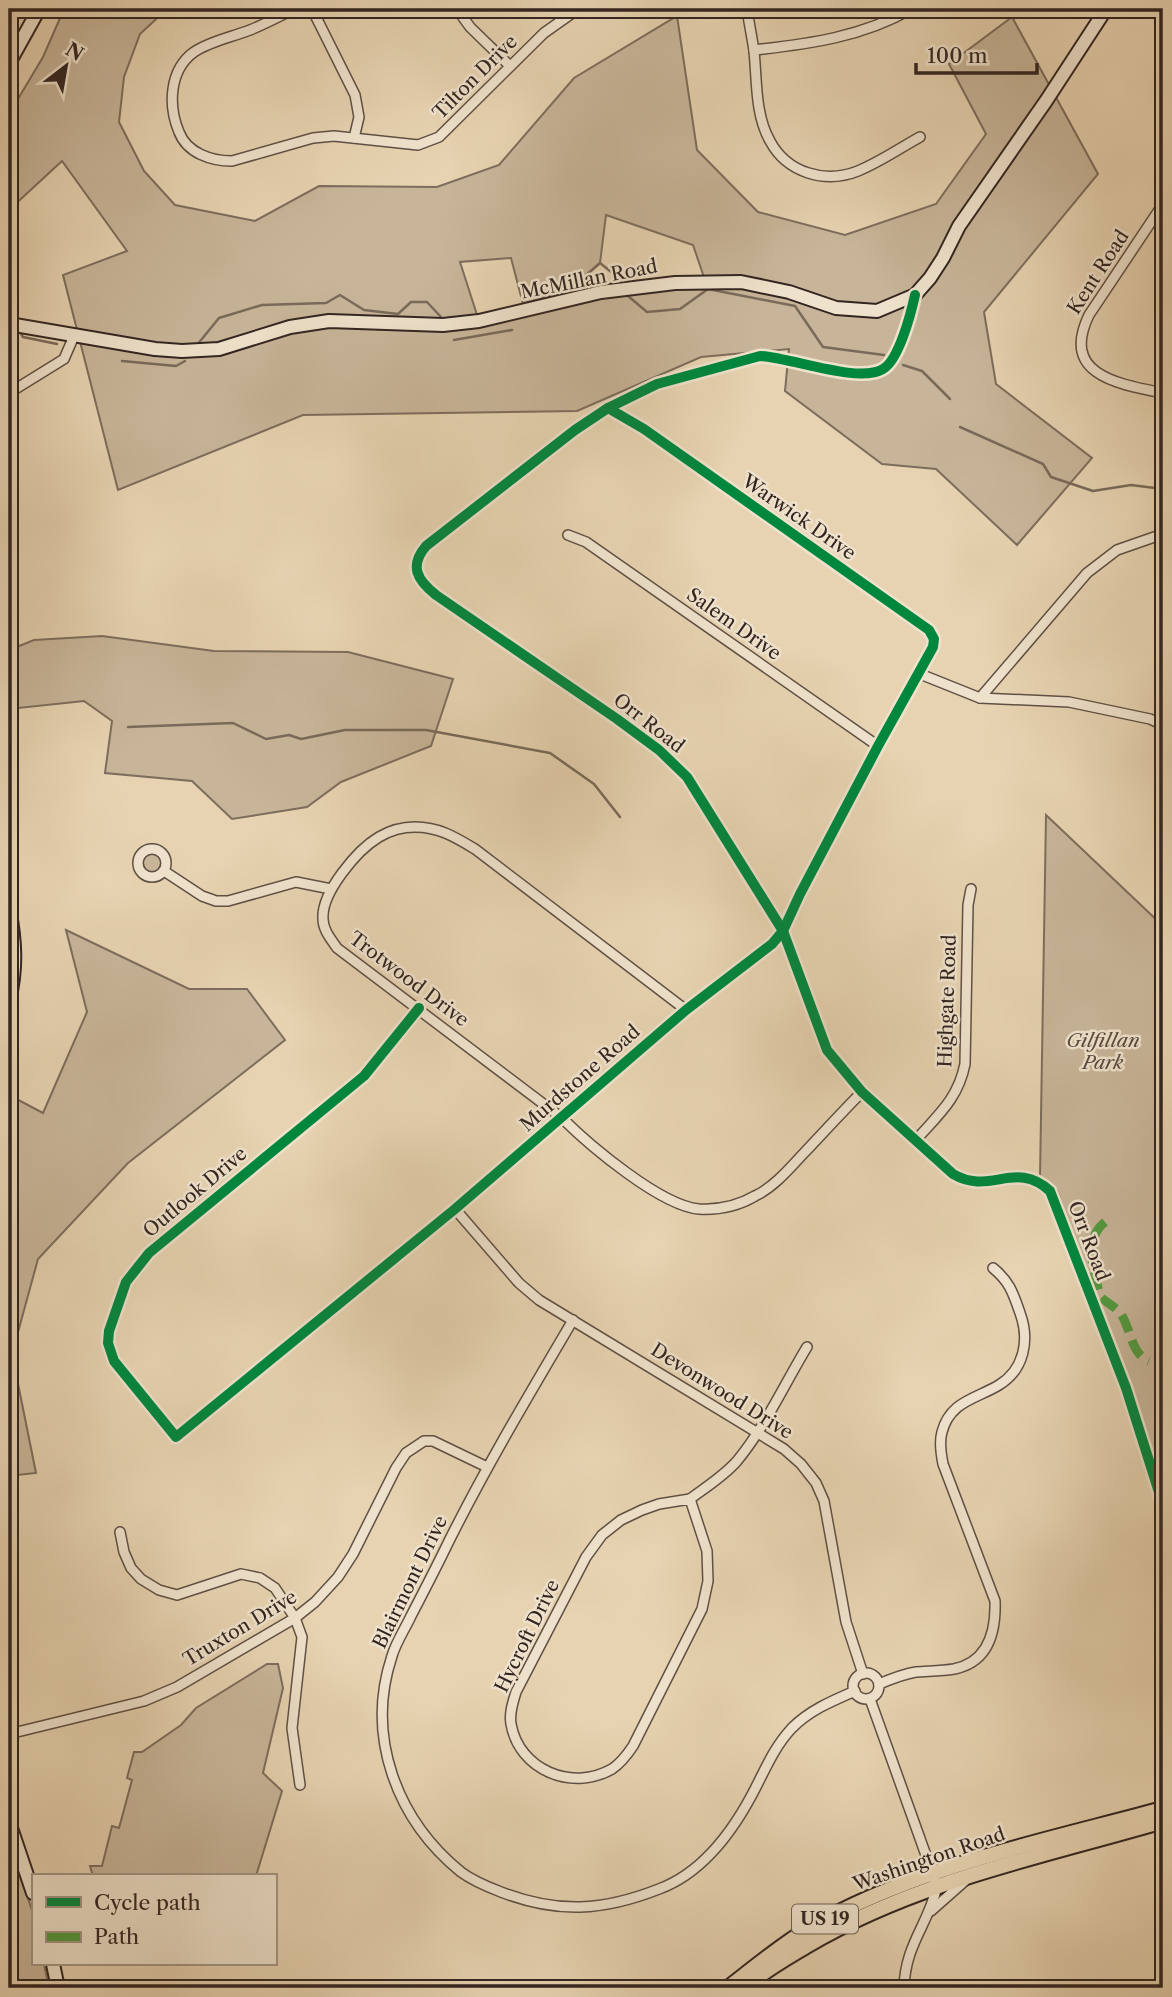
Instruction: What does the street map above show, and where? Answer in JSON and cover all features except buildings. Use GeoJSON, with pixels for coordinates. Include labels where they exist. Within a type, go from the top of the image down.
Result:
{"type":"FeatureCollection","features":[{"type":"Feature","properties":{"kind":"main road","name":"Washington Road"},"geometry":{"type":"LineString","coordinates":[[744,1988],[792,1955],[850,1922],[936,1880],[1163,1809]]}},
{"type":"Feature","properties":{"kind":"main road","name":"Washington Road"},"geometry":{"type":"LineString","coordinates":[[728,1988],[786,1943],[822,1921],[888,1890],[973,1875],[1163,1821]]}},
{"type":"Feature","properties":{"kind":"street"},"geometry":{"type":"LineString","coordinates":[[9,63],[39,9]]}},
{"type":"Feature","properties":{"kind":"street","name":"Tilton Drive"},"geometry":{"type":"LineString","coordinates":[[294,9],[253,29],[207,46],[184,62],[176,78],[171,99],[174,120],[188,147],[202,156],[219,161],[232,161],[313,138],[354,138],[418,145],[431,142],[544,33],[578,9]]}},
{"type":"Feature","properties":{"kind":"street"},"geometry":{"type":"LineString","coordinates":[[312,9],[355,95],[359,117],[354,138]]}},
{"type":"Feature","properties":{"kind":"street"},"geometry":{"type":"LineString","coordinates":[[457,9],[470,27],[510,66]]}},
{"type":"Feature","properties":{"kind":"street"},"geometry":{"type":"LineString","coordinates":[[747,9],[759,107],[769,141],[785,161],[807,174],[827,177],[857,171],[920,137]]}},
{"type":"Feature","properties":{"kind":"street"},"geometry":{"type":"LineString","coordinates":[[885,9],[890,21]]}},
{"type":"Feature","properties":{"kind":"street"},"geometry":{"type":"LineString","coordinates":[[754,50],[804,45],[853,34],[890,21],[911,9]]}},
{"type":"Feature","properties":{"kind":"street","name":"McMillan Road"},"geometry":{"type":"LineString","coordinates":[[9,324],[169,350],[219,349],[290,327],[329,321],[443,325],[479,321],[601,292],[675,283],[741,282],[789,292],[836,308],[877,311],[915,295],[937,268],[959,226],[1106,9]]}},
{"type":"Feature","properties":{"kind":"street","name":"Kent Road"},"geometry":{"type":"LineString","coordinates":[[1163,204],[1089,315],[1082,329],[1080,344],[1082,355],[1092,369],[1104,378],[1163,393]]}},
{"type":"Feature","properties":{"kind":"street","name":"Orr Road"},"geometry":{"type":"LineString","coordinates":[[915,295],[911,317],[892,361],[883,369],[870,373],[835,371],[790,359],[760,356],[657,384],[608,408],[565,437],[426,546],[417,561],[420,578],[436,595],[638,734],[687,776],[783,931],[827,1050],[862,1092],[964,1181],[983,1183],[1034,1178],[1050,1191],[1126,1388],[1163,1505]]}},
{"type":"Feature","properties":{"kind":"street"},"geometry":{"type":"LineString","coordinates":[[9,393],[64,359],[74,336]]}},
{"type":"Feature","properties":{"kind":"street","name":"Warwick Drive"},"geometry":{"type":"LineString","coordinates":[[608,408],[645,429],[929,630],[934,639],[933,648],[919,674]]}},
{"type":"Feature","properties":{"kind":"street"},"geometry":{"type":"LineString","coordinates":[[980,698],[1087,573],[1118,550],[1163,534]]}},
{"type":"Feature","properties":{"kind":"street","name":"Salem Drive"},"geometry":{"type":"LineString","coordinates":[[568,535],[582,540],[878,746]]}},
{"type":"Feature","properties":{"kind":"street"},"geometry":{"type":"LineString","coordinates":[[919,674],[980,698],[1069,702],[1150,719],[1163,725]]}},
{"type":"Feature","properties":{"kind":"street","name":"Murdstone Road"},"geometry":{"type":"LineString","coordinates":[[176,1437],[455,1209],[625,1060],[772,944],[783,931],[878,746],[919,674]]}},
{"type":"Feature","properties":{"kind":"street","name":"Trotwood Drive"},"geometry":{"type":"LineString","coordinates":[[686,1010],[475,849],[446,832],[414,827],[380,836],[363,848],[331,889],[326,901],[323,918],[326,931],[337,948],[562,1118],[635,1178],[667,1198],[696,1209],[726,1208],[756,1196],[780,1178],[862,1092]]}},
{"type":"Feature","properties":{"kind":"street"},"geometry":{"type":"LineString","coordinates":[[164,871],[216,901],[228,901],[296,882],[331,889]]}},
{"type":"Feature","properties":{"kind":"street","name":"Highgate Road"},"geometry":{"type":"LineString","coordinates":[[915,1141],[955,1094],[961,1081],[964,1064],[968,905],[971,889]]}},
{"type":"Feature","properties":{"kind":"street"},"geometry":{"type":"LineString","coordinates":[[9,908],[15,951],[14,978],[9,1000]]}},
{"type":"Feature","properties":{"kind":"street","name":"Outlook Drive"},"geometry":{"type":"LineString","coordinates":[[176,1437],[114,1361],[107,1343],[126,1282],[149,1254],[364,1076],[419,1008]]}},
{"type":"Feature","properties":{"kind":"street","name":"Devonwood Drive"},"geometry":{"type":"LineString","coordinates":[[455,1209],[519,1283],[539,1300],[757,1432],[801,1464],[816,1483],[824,1501],[846,1622],[863,1674]]}},
{"type":"Feature","properties":{"kind":"street"},"geometry":{"type":"LineString","coordinates":[[879,1684],[914,1672],[956,1669],[966,1665],[985,1649],[996,1625],[995,1601],[943,1464],[940,1446],[942,1431],[956,1408],[966,1399],[998,1386],[1009,1378],[1022,1356],[1025,1345],[1022,1318],[1007,1280],[993,1268]]}},
{"type":"Feature","properties":{"kind":"street","name":"Blairmont Drive"},"geometry":{"type":"LineString","coordinates":[[573,1320],[487,1467],[393,1653],[384,1689],[382,1735],[392,1778],[412,1820],[444,1857],[486,1886],[527,1902],[560,1908],[606,1906],[663,1888],[686,1874],[717,1847],[738,1819],[773,1753],[791,1730],[825,1704],[855,1691]]}},
{"type":"Feature","properties":{"kind":"street","name":"Hycroft Drive"},"geometry":{"type":"LineString","coordinates":[[690,1499],[706,1551],[708,1581],[702,1609],[634,1745],[622,1761],[601,1774],[586,1778],[565,1778],[547,1773],[534,1764],[519,1744],[511,1724],[511,1708],[516,1692],[586,1557],[602,1535],[621,1520],[659,1504],[690,1499],[720,1477],[736,1461],[757,1432],[807,1347]]}},
{"type":"Feature","properties":{"kind":"street","name":"Truxton Drive"},"geometry":{"type":"LineString","coordinates":[[9,1734],[144,1701],[177,1687],[295,1618],[315,1602],[338,1577],[353,1554],[396,1468],[414,1446],[424,1441],[433,1441],[487,1467]]}},
{"type":"Feature","properties":{"kind":"street"},"geometry":{"type":"LineString","coordinates":[[120,1532],[131,1568],[141,1579],[159,1590],[177,1595],[241,1574],[260,1578],[275,1588],[295,1618],[302,1637],[292,1728],[300,1785]]}},
{"type":"Feature","properties":{"kind":"street"},"geometry":{"type":"LineString","coordinates":[[863,1674],[871,1674],[879,1684],[878,1691],[870,1699],[863,1699],[855,1691],[854,1683],[863,1674]]}},
{"type":"Feature","properties":{"kind":"street"},"geometry":{"type":"LineString","coordinates":[[870,1699],[936,1880],[933,1902],[911,1947],[904,1988]]}},
{"type":"Feature","properties":{"kind":"street"},"geometry":{"type":"LineString","coordinates":[[9,1822],[32,1890]]}},
{"type":"Feature","properties":{"kind":"street"},"geometry":{"type":"LineString","coordinates":[[925,1918],[973,1875]]}},
{"type":"Feature","properties":{"kind":"street"},"geometry":{"type":"LineString","coordinates":[[53,1966],[58,1988]]}},
{"type":"Feature","properties":{"kind":"green space"},"geometry":{"type":"Polygon","coordinates":[[[64,9],[167,9],[140,34],[124,77],[119,122],[144,171],[175,205],[255,221],[319,186],[437,187],[499,165],[574,78],[677,16],[697,150],[758,212],[845,235],[936,204],[986,134],[949,64],[1012,17],[1098,174],[984,312],[996,384],[1092,458],[1017,545],[936,469],[882,464],[785,391],[789,349],[701,357],[577,411],[303,415],[118,490],[63,275],[127,251],[62,161],[9,210],[9,114],[43,57],[64,9]],[[606,215],[600,263],[568,291],[523,304],[511,258],[460,262],[479,321],[646,287],[708,289],[693,245],[606,215]]]}},
{"type":"Feature","properties":{"kind":"green space"},"geometry":{"type":"Polygon","coordinates":[[[102,636],[214,651],[348,652],[453,679],[431,746],[341,782],[307,807],[232,819],[192,781],[105,773],[112,721],[84,701],[9,709],[9,650],[34,640],[102,636]]]}},
{"type":"Feature","properties":{"kind":"green space","name":"Gilfillan Park"},"geometry":{"type":"Polygon","coordinates":[[[1046,815],[1163,926],[1163,1485],[1057,1190],[1040,1177],[1046,815]]]}},
{"type":"Feature","properties":{"kind":"green space"},"geometry":{"type":"Polygon","coordinates":[[[148,854],[156,854],[161,863],[159,870],[148,872],[143,867],[143,859],[148,854]]]}},
{"type":"Feature","properties":{"kind":"green space"},"geometry":{"type":"Polygon","coordinates":[[[66,930],[189,989],[247,989],[285,1040],[128,1163],[38,1259],[12,1354],[36,1473],[9,1476],[9,1095],[43,1113],[87,1012],[66,930]]]}},
{"type":"Feature","properties":{"kind":"green space"},"geometry":{"type":"Polygon","coordinates":[[[267,1664],[278,1664],[283,1688],[263,1773],[282,1791],[257,1874],[92,1874],[90,1866],[102,1866],[112,1826],[119,1828],[132,1780],[127,1778],[134,1752],[142,1752],[181,1725],[196,1708],[267,1664]]]}},
{"type":"Feature","properties":{"kind":"green space"},"geometry":{"type":"Polygon","coordinates":[[[9,1844],[32,1910],[32,1966],[44,1966],[49,1988],[9,1988],[9,1844]]]}},
{"type":"Feature","properties":{"kind":"waterway"},"geometry":{"type":"LineString","coordinates":[[9,33],[12,28],[13,9]]}},
{"type":"Feature","properties":{"kind":"waterway"},"geometry":{"type":"LineString","coordinates":[[523,304],[568,291],[600,263],[620,279]]}},
{"type":"Feature","properties":{"kind":"waterway"},"geometry":{"type":"LineString","coordinates":[[628,296],[647,312],[680,309],[708,289],[795,306],[823,347],[884,355]]}},
{"type":"Feature","properties":{"kind":"waterway"},"geometry":{"type":"LineString","coordinates":[[9,292],[17,319]]}},
{"type":"Feature","properties":{"kind":"waterway"},"geometry":{"type":"LineString","coordinates":[[197,345],[219,318],[262,305],[326,303],[340,295],[364,310],[398,314],[411,302],[427,302],[441,317]]}},
{"type":"Feature","properties":{"kind":"waterway"},"geometry":{"type":"LineString","coordinates":[[454,340],[512,330]]}},
{"type":"Feature","properties":{"kind":"waterway"},"geometry":{"type":"LineString","coordinates":[[20,332],[23,337],[57,344]]}},
{"type":"Feature","properties":{"kind":"waterway"},"geometry":{"type":"LineString","coordinates":[[122,361],[176,366],[185,361]]}},
{"type":"Feature","properties":{"kind":"waterway"},"geometry":{"type":"LineString","coordinates":[[903,365],[922,371],[950,399]]}},
{"type":"Feature","properties":{"kind":"waterway"},"geometry":{"type":"LineString","coordinates":[[960,427],[1043,464],[1051,477],[1093,491],[1131,485],[1163,489]]}},
{"type":"Feature","properties":{"kind":"waterway"},"geometry":{"type":"LineString","coordinates":[[128,727],[233,723],[266,739],[289,735],[301,739],[345,730],[426,730],[550,753],[594,784],[620,817]]}},
{"type":"Feature","properties":{"kind":"marked path"},"geometry":{"type":"LineString","coordinates":[[1105,1222],[1098,1229],[1092,1247],[1093,1267],[1100,1296],[1121,1314],[1138,1353],[1149,1361]]}},
{"type":"Feature","properties":{"kind":"cycle path"},"geometry":{"type":"LineString","coordinates":[[915,295],[899,346],[883,369],[872,373],[841,372],[760,356],[657,384],[608,408],[575,430],[426,546],[418,560],[418,572],[424,584],[436,595],[617,719],[659,750],[687,777],[783,931],[827,1050],[862,1092],[953,1174],[966,1180],[979,1181],[1026,1178],[1038,1182],[1050,1191],[1126,1388],[1163,1505]]}},
{"type":"Feature","properties":{"kind":"cycle path"},"geometry":{"type":"LineString","coordinates":[[419,1008],[364,1076],[149,1253],[126,1282],[109,1331],[108,1343],[114,1361],[176,1437],[455,1209],[686,1010],[772,944],[783,931],[878,746],[933,647],[934,639],[929,630],[644,429],[608,408]]}}]}
